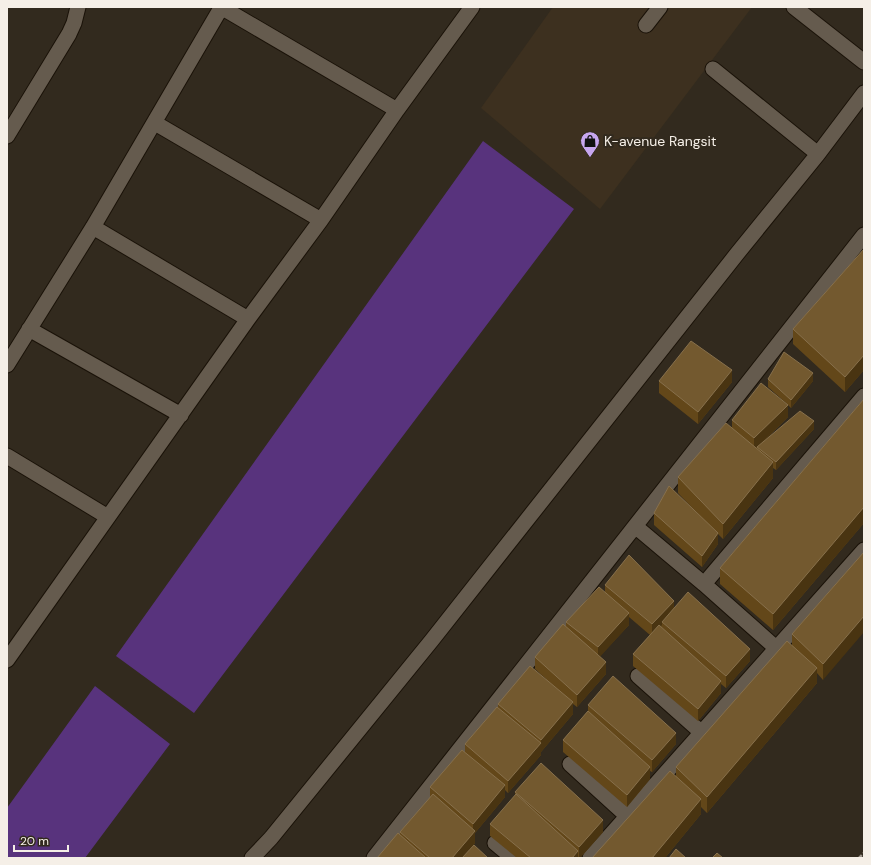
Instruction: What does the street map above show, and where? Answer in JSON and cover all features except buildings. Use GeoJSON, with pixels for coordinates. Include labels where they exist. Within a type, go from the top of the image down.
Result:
{"type":"FeatureCollection","features":[{"type":"Feature","properties":{"kind":"street"},"geometry":{"type":"LineString","coordinates":[[7,136],[69,34],[74,23],[78,7]]}},
{"type":"Feature","properties":{"kind":"street"},"geometry":{"type":"LineString","coordinates":[[7,365],[26,332],[93,227],[155,123],[221,7],[397,110]]}},
{"type":"Feature","properties":{"kind":"street"},"geometry":{"type":"LineString","coordinates":[[7,660],[248,319],[321,220],[397,110],[472,7]]}},
{"type":"Feature","properties":{"kind":"street"},"geometry":{"type":"LineString","coordinates":[[646,25],[660,7]]}},
{"type":"Feature","properties":{"kind":"street"},"geometry":{"type":"LineString","coordinates":[[794,7],[864,62]]}},
{"type":"Feature","properties":{"kind":"street"},"geometry":{"type":"LineString","coordinates":[[713,69],[818,154]]}},
{"type":"Feature","properties":{"kind":"street"},"geometry":{"type":"LineString","coordinates":[[252,858],[271,838],[432,640],[736,255],[818,154],[864,93]]}},
{"type":"Feature","properties":{"kind":"street"},"geometry":{"type":"LineString","coordinates":[[155,123],[321,220]]}},
{"type":"Feature","properties":{"kind":"street"},"geometry":{"type":"LineString","coordinates":[[93,227],[248,319]]}},
{"type":"Feature","properties":{"kind":"street"},"geometry":{"type":"LineString","coordinates":[[374,858],[864,235]]}},
{"type":"Feature","properties":{"kind":"street"},"geometry":{"type":"LineString","coordinates":[[7,339],[26,332],[181,414]]}},
{"type":"Feature","properties":{"kind":"street"},"geometry":{"type":"LineString","coordinates":[[704,584],[864,396]]}},
{"type":"Feature","properties":{"kind":"street"},"geometry":{"type":"LineString","coordinates":[[7,456],[108,517]]}},
{"type":"Feature","properties":{"kind":"street"},"geometry":{"type":"LineString","coordinates":[[636,526],[776,648]]}},
{"type":"Feature","properties":{"kind":"street"},"geometry":{"type":"LineString","coordinates":[[590,858],[864,550]]}},
{"type":"Feature","properties":{"kind":"street"},"geometry":{"type":"LineString","coordinates":[[638,676],[702,733]]}},
{"type":"Feature","properties":{"kind":"street"},"geometry":{"type":"LineString","coordinates":[[570,764],[627,816]]}},
{"type":"Feature","properties":{"kind":"street"},"geometry":{"type":"LineString","coordinates":[[495,843],[513,858]]}},
{"type":"Feature","properties":{"kind":"path"},"geometry":{"type":"LineString","coordinates":[[860,858],[864,853]]}},
{"type":"Feature","properties":{"kind":"shaded area","name":"K-avenue Rangsit"},"geometry":{"type":"Polygon","coordinates":[[[553,7],[752,7],[600,209],[481,108],[553,7]]]}},
{"type":"Feature","properties":{"kind":"shaded area"},"geometry":{"type":"Polygon","coordinates":[[[483,141],[574,209],[194,713],[116,656],[483,141]]]}},
{"type":"Feature","properties":{"kind":"shaded area"},"geometry":{"type":"Polygon","coordinates":[[[95,686],[170,744],[85,858],[7,858],[7,808],[95,686]]]}},
{"type":"Feature","properties":{"kind":"place","name":"K-avenue Rangsit"},"geometry":{"type":"Point","coordinates":[590,158]}}]}
